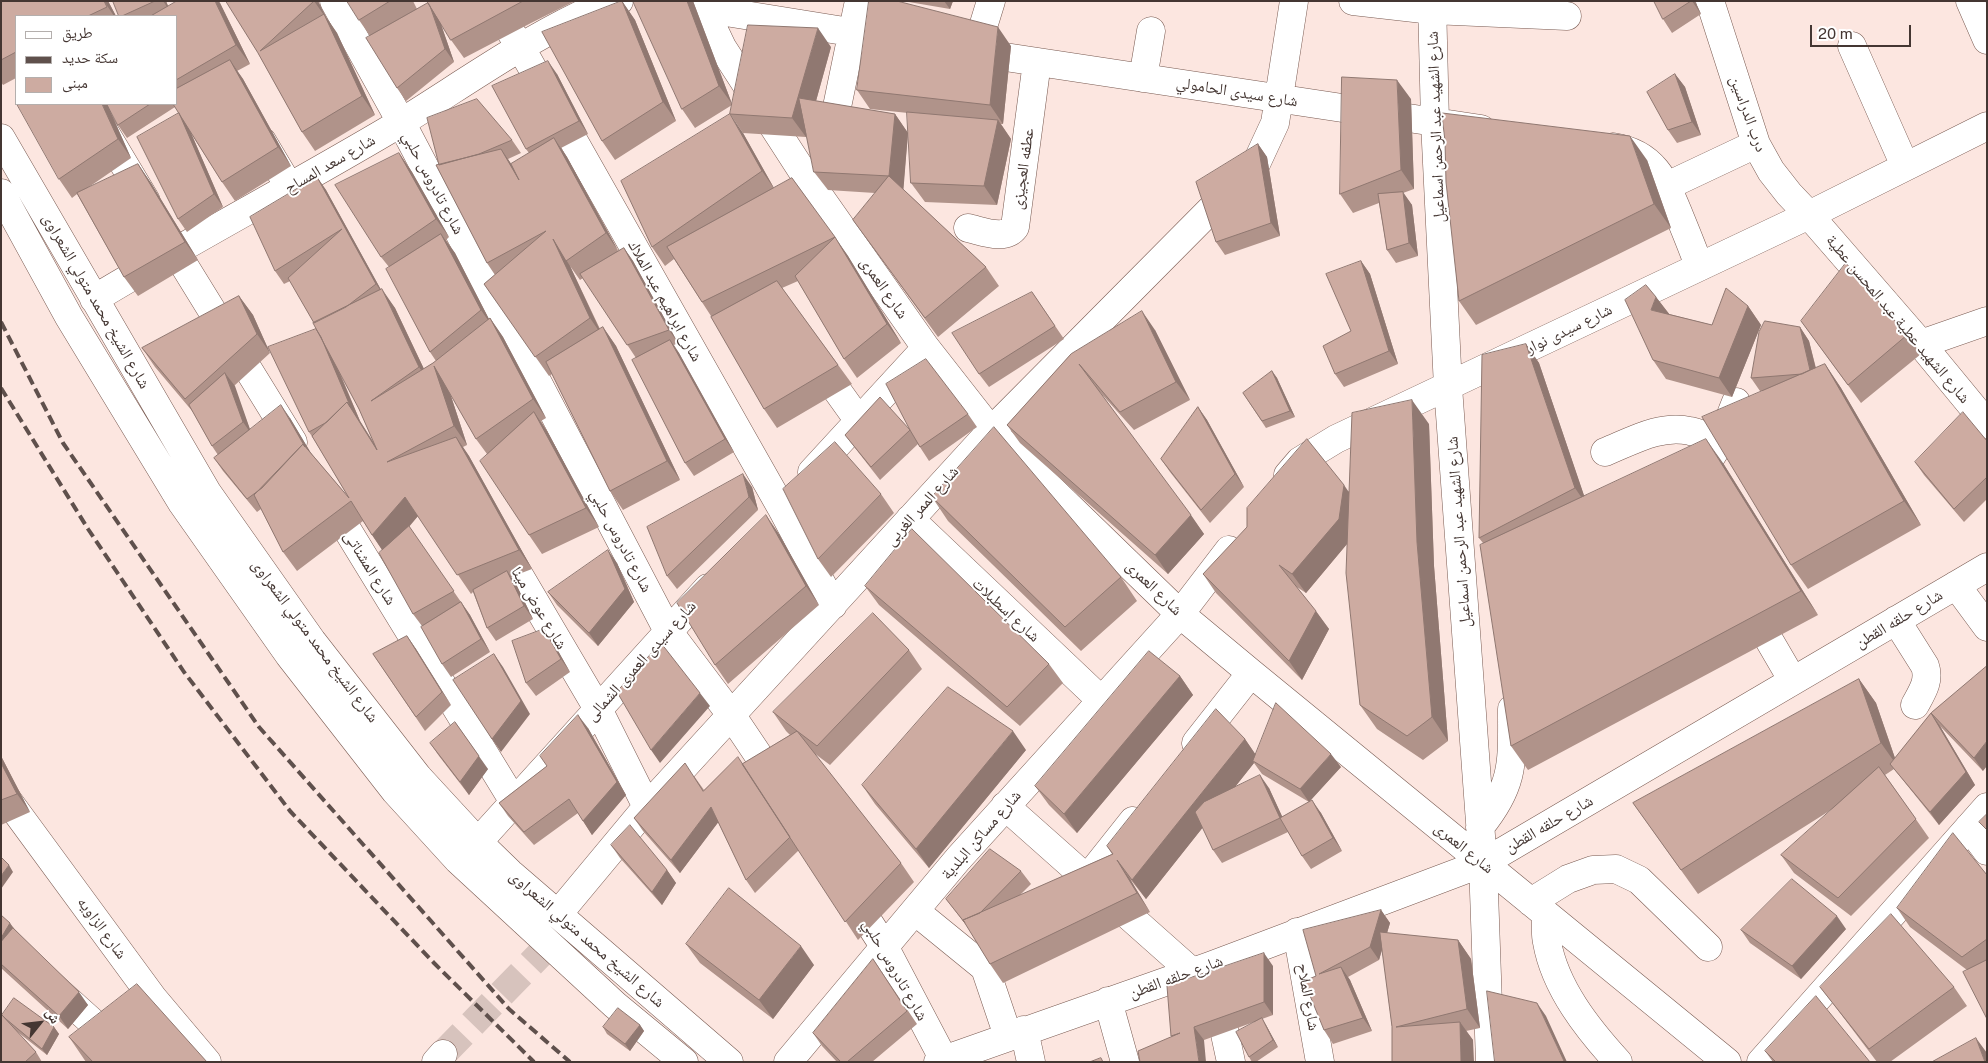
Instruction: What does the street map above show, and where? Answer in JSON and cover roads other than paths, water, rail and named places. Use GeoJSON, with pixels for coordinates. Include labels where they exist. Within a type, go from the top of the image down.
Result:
{"type":"FeatureCollection","features":[{"type":"Feature","properties":{"kind":"street","name":"شارع تادروس حلبي"},"geometry":{"type":"LineString","coordinates":[[334,1],[401,122],[668,631],[732,716],[792,806]]}},
{"type":"Feature","properties":{"kind":"street","name":"شارع ابراهيم عبد الملاك"},"geometry":{"type":"LineString","coordinates":[[490,1],[522,48],[781,507],[833,605]]}},
{"type":"Feature","properties":{"kind":"street","name":"شارع سعد المساح"},"geometry":{"type":"LineString","coordinates":[[94,299],[175,250],[290,188],[581,14],[619,1]]}},
{"type":"Feature","properties":{"kind":"street"},"geometry":{"type":"LineString","coordinates":[[837,107],[859,1]]}},
{"type":"Feature","properties":{"kind":"street"},"geometry":{"type":"LineString","coordinates":[[975,53],[991,1]]}},
{"type":"Feature","properties":{"kind":"street","name":"شارع الممر الغربى"},"geometry":{"type":"LineString","coordinates":[[558,914],[647,807],[991,431],[1256,164],[1275,123],[1294,1]]}},
{"type":"Feature","properties":{"kind":"street"},"geometry":{"type":"LineString","coordinates":[[1353,1],[1567,16]]}},
{"type":"Feature","properties":{"kind":"street","name":"درب الدراسين"},"geometry":{"type":"LineString","coordinates":[[1710,1],[1756,144],[1771,171],[1809,215]]}},
{"type":"Feature","properties":{"kind":"street"},"geometry":{"type":"LineString","coordinates":[[1970,1],[1987,40]]}},
{"type":"Feature","properties":{"kind":"street","name":"شارع سيدى الحامولي"},"geometry":{"type":"LineString","coordinates":[[706,5],[975,53],[1502,132]]}},
{"type":"Feature","properties":{"kind":"street","name":"شارع العمرى"},"geometry":{"type":"LineString","coordinates":[[706,5],[722,47],[808,180],[926,348],[991,431],[1180,614],[1727,1062]]}},
{"type":"Feature","properties":{"kind":"street","name":"شارع الشهيد عبد الرحمن اسماعيل"},"geometry":{"type":"LineString","coordinates":[[1432,6],[1435,122],[1448,387],[1475,601],[1480,826],[1490,1062]]}},
{"type":"Feature","properties":{"kind":"street"},"geometry":{"type":"LineString","coordinates":[[581,14],[593,40]]}},
{"type":"Feature","properties":{"kind":"street"},"geometry":{"type":"LineString","coordinates":[[1143,78],[1151,31]]}},
{"type":"Feature","properties":{"kind":"street"},"geometry":{"type":"LineString","coordinates":[[1852,46],[1905,166]]}},
{"type":"Feature","properties":{"kind":"street","name":"عطفه العجيزى"},"geometry":{"type":"LineString","coordinates":[[968,228],[1000,234],[1009,233],[1015,226],[1037,62]]}},
{"type":"Feature","properties":{"kind":"street","name":"شارع المشناتى"},"geometry":{"type":"LineString","coordinates":[[89,105],[175,250],[514,802]]}},
{"type":"Feature","properties":{"kind":"street"},"geometry":{"type":"LineString","coordinates":[[249,120],[325,248]]}},
{"type":"Feature","properties":{"kind":"street","name":"شارع سيدى نوار"},"geometry":{"type":"LineString","coordinates":[[1269,498],[1300,462],[1336,439],[1809,215],[1987,126]]}},
{"type":"Feature","properties":{"kind":"street","name":"شارع الشيخ محمد متولي الشعراوى"},"geometry":{"type":"LineString","coordinates":[[1,138],[207,492],[307,633],[418,777],[478,842],[510,873],[729,1062]]}},
{"type":"Feature","properties":{"kind":"street"},"geometry":{"type":"LineString","coordinates":[[1588,144],[1633,152],[1647,160],[1659,172],[1667,186],[1700,266]]}},
{"type":"Feature","properties":{"kind":"street"},"geometry":{"type":"LineString","coordinates":[[1667,186],[1756,144]]}},
{"type":"Feature","properties":{"kind":"street","name":"شارع الشيخ محمد متولي الشعراوى"},"geometry":{"type":"LineString","coordinates":[[1,193],[69,317],[182,503],[289,655],[395,791],[458,860],[615,1005],[684,1062]]}},
{"type":"Feature","properties":{"kind":"street","name":"شارع الشهيد عطية عبد المحسن عطية"},"geometry":{"type":"LineString","coordinates":[[1809,215],[1921,344],[1987,424]]}},
{"type":"Feature","properties":{"kind":"street"},"geometry":{"type":"LineString","coordinates":[[1921,344],[1987,320]]}},
{"type":"Feature","properties":{"kind":"street"},"geometry":{"type":"LineString","coordinates":[[801,342],[858,421]]}},
{"type":"Feature","properties":{"kind":"street"},"geometry":{"type":"LineString","coordinates":[[761,529],[926,348]]}},
{"type":"Feature","properties":{"kind":"street"},"geometry":{"type":"LineString","coordinates":[[1665,494],[1683,484],[1710,459],[1736,402]]}},
{"type":"Feature","properties":{"kind":"street"},"geometry":{"type":"LineString","coordinates":[[1605,452],[1653,433],[1666,430],[1690,431],[1719,441]]}},
{"type":"Feature","properties":{"kind":"street","name":"شارع إسطبلات"},"geometry":{"type":"LineString","coordinates":[[910,519],[1102,701]]}},
{"type":"Feature","properties":{"kind":"street","name":"شارع عوض مينا"},"geometry":{"type":"LineString","coordinates":[[487,521],[598,709],[647,807]]}},
{"type":"Feature","properties":{"kind":"street"},"geometry":{"type":"LineString","coordinates":[[1180,614],[1246,529]]}},
{"type":"Feature","properties":{"kind":"street","name":"شارع حلقه القطن"},"geometry":{"type":"LineString","coordinates":[[943,1061],[1016,1033],[1201,969],[1483,863],[1987,567]]}},
{"type":"Feature","properties":{"kind":"street","name":"شارع سيدى العمرى الشمالى"},"geometry":{"type":"LineString","coordinates":[[478,842],[721,573]]}},
{"type":"Feature","properties":{"kind":"street"},"geometry":{"type":"LineString","coordinates":[[1736,584],[1793,681]]}},
{"type":"Feature","properties":{"kind":"street"},"geometry":{"type":"LineString","coordinates":[[1956,585],[1987,627]]}},
{"type":"Feature","properties":{"kind":"street","name":"شارع مساكن البلدية"},"geometry":{"type":"LineString","coordinates":[[788,1062],[958,858],[1180,614]]}},
{"type":"Feature","properties":{"kind":"street"},"geometry":{"type":"LineString","coordinates":[[1896,620],[1925,666],[1928,675],[1926,685],[1915,705]]}},
{"type":"Feature","properties":{"kind":"street"},"geometry":{"type":"LineString","coordinates":[[1178,765],[1251,674]]}},
{"type":"Feature","properties":{"kind":"street"},"geometry":{"type":"LineString","coordinates":[[1480,826],[1502,798],[1509,777],[1512,688]]}},
{"type":"Feature","properties":{"kind":"street","name":"شارع الزاويه"},"geometry":{"type":"LineString","coordinates":[[1,791],[153,998],[207,1062]]}},
{"type":"Feature","properties":{"kind":"street"},"geometry":{"type":"LineString","coordinates":[[1074,904],[1148,803]]}},
{"type":"Feature","properties":{"kind":"street"},"geometry":{"type":"LineString","coordinates":[[1005,806],[1091,883],[1201,969],[1231,1062]]}},
{"type":"Feature","properties":{"kind":"street"},"geometry":{"type":"LineString","coordinates":[[1761,1062],[1987,807]]}},
{"type":"Feature","properties":{"kind":"street"},"geometry":{"type":"LineString","coordinates":[[1969,827],[1987,851]]}},
{"type":"Feature","properties":{"kind":"street"},"geometry":{"type":"LineString","coordinates":[[958,858],[981,877]]}},
{"type":"Feature","properties":{"kind":"street"},"geometry":{"type":"LineString","coordinates":[[1618,1062],[1571,1000],[1554,968],[1538,908],[1568,879],[1593,870],[1616,869],[1639,880],[1708,947]]}},
{"type":"Feature","properties":{"kind":"street","name":"شارع تادروس حلبي"},"geometry":{"type":"LineString","coordinates":[[835,872],[884,946],[943,1061]]}},
{"type":"Feature","properties":{"kind":"street"},"geometry":{"type":"LineString","coordinates":[[915,911],[985,968],[1031,1062]]}},
{"type":"Feature","properties":{"kind":"street","name":"شارع الملاح"},"geometry":{"type":"LineString","coordinates":[[1297,932],[1320,1062]]}},
{"type":"Feature","properties":{"kind":"street"},"geometry":{"type":"LineString","coordinates":[[1,940],[104,1048],[153,998]]}},
{"type":"Feature","properties":{"kind":"street"},"geometry":{"type":"LineString","coordinates":[[985,968],[1007,952]]}},
{"type":"Feature","properties":{"kind":"street"},"geometry":{"type":"LineString","coordinates":[[1108,1001],[1125,1062]]}},
{"type":"Feature","properties":{"kind":"tunnel"},"geometry":{"type":"LineString","coordinates":[[443,1054],[550,944]]}},
{"type":"Feature","properties":{"kind":"railway"},"geometry":{"type":"LineString","coordinates":[[1,322],[63,443],[259,727],[509,1009],[570,1062]]}},
{"type":"Feature","properties":{"kind":"railway"},"geometry":{"type":"LineString","coordinates":[[1,388],[88,529],[184,672],[290,811],[434,963],[534,1062]]}}]}
